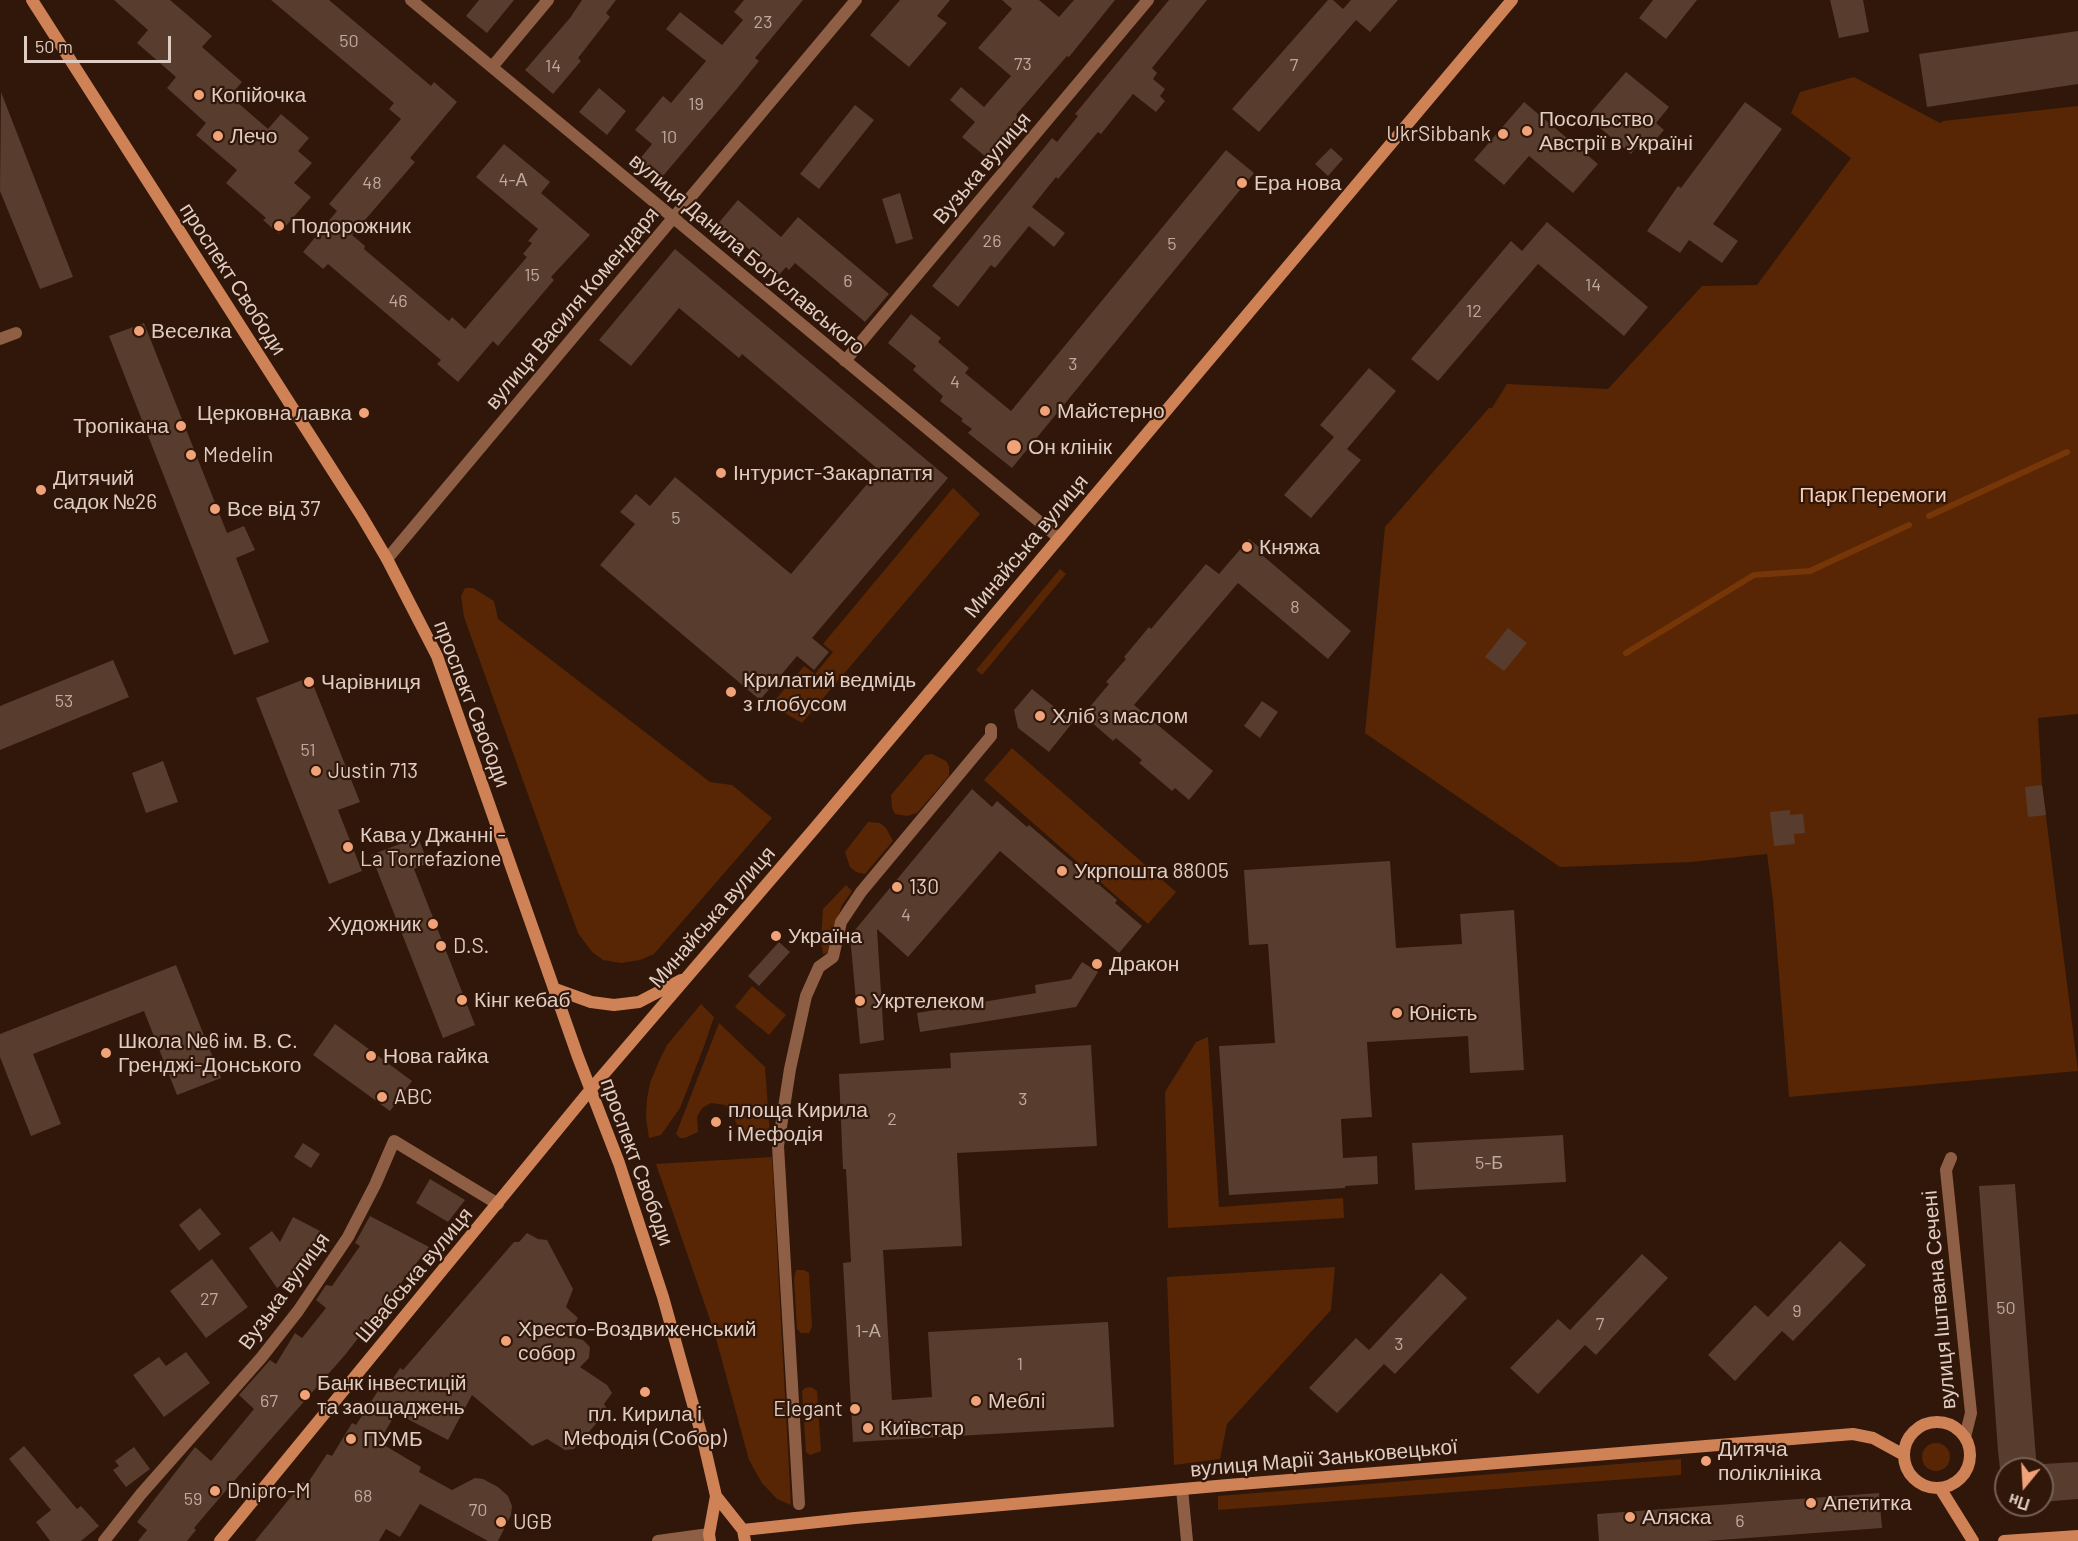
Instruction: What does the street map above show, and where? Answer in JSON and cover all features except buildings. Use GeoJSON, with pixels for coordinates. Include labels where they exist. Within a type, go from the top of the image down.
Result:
{"type":"FeatureCollection","features":[{"type":"Feature","properties":{"kind":"main road","name":"проспект Свободи"},"geometry":{"type":"LineString","coordinates":[[32,0],[387,559],[437,656],[591,1089],[620,1164],[663,1297],[716,1496],[710,1538]]}},
{"type":"Feature","properties":{"kind":"main road","name":"Минайська вулиця"},"geometry":{"type":"LineString","coordinates":[[591,1089],[1512,0]]}},
{"type":"Feature","properties":{"kind":"main road"},"geometry":{"type":"LineString","coordinates":[[555,989],[591,1002],[614,1005],[639,1002],[687,977]]}},
{"type":"Feature","properties":{"kind":"main road","name":"Швабська вулиця"},"geometry":{"type":"LineString","coordinates":[[220,1541],[591,1089]]}},
{"type":"Feature","properties":{"kind":"main road"},"geometry":{"type":"LineString","coordinates":[[1938,1422],[1948,1424],[1965,1437],[1969,1445],[1969,1464],[1959,1481],[1950,1486],[1929,1488],[1911,1476],[1905,1466],[1905,1445],[1910,1435],[1918,1428],[1938,1422]]}},
{"type":"Feature","properties":{"kind":"main road","name":"вулиця Марії Заньковецької"},"geometry":{"type":"LineString","coordinates":[[744,1535],[855,1518],[1853,1434],[1873,1438],[1904,1455]]}},
{"type":"Feature","properties":{"kind":"main road"},"geometry":{"type":"LineString","coordinates":[[1940,1488],[1973,1541]]}},
{"type":"Feature","properties":{"kind":"main road","name":"проспект Свободи"},"geometry":{"type":"LineString","coordinates":[[716,1496],[744,1535]]}},
{"type":"Feature","properties":{"kind":"main road"},"geometry":{"type":"LineString","coordinates":[[2004,1541],[2078,1536]]}},
{"type":"Feature","properties":{"kind":"street","name":"вулиця Данила Богуславського"},"geometry":{"type":"LineString","coordinates":[[411,0],[1059,538]]}},
{"type":"Feature","properties":{"kind":"street"},"geometry":{"type":"LineString","coordinates":[[492,67],[548,0]]}},
{"type":"Feature","properties":{"kind":"street","name":"вулиця Василя Комендаря"},"geometry":{"type":"LineString","coordinates":[[387,559],[856,0]]}},
{"type":"Feature","properties":{"kind":"street","name":"Вузька вулиця"},"geometry":{"type":"LineString","coordinates":[[845,361],[1148,0]]}},
{"type":"Feature","properties":{"kind":"street"},"geometry":{"type":"LineString","coordinates":[[0,339],[16,333]]}},
{"type":"Feature","properties":{"kind":"street"},"geometry":{"type":"LineString","coordinates":[[799,1504],[778,1146],[790,1069],[806,996],[819,967],[833,957],[841,922],[861,892],[991,736],[991,729]]}},
{"type":"Feature","properties":{"kind":"street","name":"Вузька вулиця"},"geometry":{"type":"LineString","coordinates":[[104,1541],[148,1485],[261,1358],[297,1311],[348,1237],[375,1185],[394,1141],[498,1204]]}},
{"type":"Feature","properties":{"kind":"street","name":"вулиця Іштвана Сечені"},"geometry":{"type":"LineString","coordinates":[[1951,1158],[1946,1170],[1971,1413],[1965,1437]]}},
{"type":"Feature","properties":{"kind":"street"},"geometry":{"type":"LineString","coordinates":[[1182,1489],[1187,1541]]}},
{"type":"Feature","properties":{"kind":"street"},"geometry":{"type":"LineString","coordinates":[[658,1541],[710,1538]]}},
{"type":"Feature","properties":{"kind":"green space","name":"Парк Перемоги"},"geometry":{"type":"Polygon","coordinates":[[[1854,77],[1940,123],[2078,106],[2078,714],[2038,718],[2042,785],[2078,1071],[1789,1097],[1773,900],[1767,854],[1691,862],[1560,867],[1365,733],[1385,527],[1489,408],[1492,408],[1507,384],[1608,389],[1702,286],[1757,285],[1851,158],[1791,113],[1800,92],[1854,77]]]}},
{"type":"Feature","properties":{"kind":"green space"},"geometry":{"type":"Polygon","coordinates":[[[953,488],[980,514],[802,723],[771,705],[804,666],[815,674],[833,652],[823,644],[953,488]]]}},
{"type":"Feature","properties":{"kind":"green space"},"geometry":{"type":"Polygon","coordinates":[[[1060,569],[1066,574],[982,675],[976,670],[1060,569]]]}},
{"type":"Feature","properties":{"kind":"green space"},"geometry":{"type":"Polygon","coordinates":[[[465,588],[473,588],[494,601],[498,619],[710,782],[732,785],[772,818],[654,954],[640,960],[621,963],[603,960],[592,952],[578,933],[464,617],[461,596],[465,588]]]}},
{"type":"Feature","properties":{"kind":"green space"},"geometry":{"type":"Polygon","coordinates":[[[1012,748],[1176,892],[1148,924],[984,780],[1012,748]]]}},
{"type":"Feature","properties":{"kind":"green space"},"geometry":{"type":"Polygon","coordinates":[[[932,754],[946,761],[949,766],[949,776],[917,813],[907,816],[895,814],[891,795],[925,755],[932,754]]]}},
{"type":"Feature","properties":{"kind":"green space"},"geometry":{"type":"Polygon","coordinates":[[[868,822],[880,823],[886,828],[893,841],[865,874],[856,872],[850,867],[845,852],[868,822]]]}},
{"type":"Feature","properties":{"kind":"green space"},"geometry":{"type":"Polygon","coordinates":[[[846,885],[852,891],[842,905],[834,927],[830,953],[823,954],[821,940],[823,909],[846,885]]]}},
{"type":"Feature","properties":{"kind":"green space"},"geometry":{"type":"Polygon","coordinates":[[[752,986],[786,1015],[769,1035],[735,1007],[752,986]]]}},
{"type":"Feature","properties":{"kind":"green space"},"geometry":{"type":"Polygon","coordinates":[[[701,1004],[714,1017],[703,1049],[680,1108],[661,1135],[649,1138],[646,1118],[650,1083],[667,1045],[701,1004]]]}},
{"type":"Feature","properties":{"kind":"green space"},"geometry":{"type":"Polygon","coordinates":[[[719,1023],[765,1067],[770,1136],[742,1138],[732,1112],[725,1105],[711,1103],[702,1108],[697,1117],[698,1132],[685,1138],[680,1138],[676,1134],[719,1023]]]}},
{"type":"Feature","properties":{"kind":"green space"},"geometry":{"type":"Polygon","coordinates":[[[1208,1037],[1219,1207],[1343,1198],[1344,1218],[1168,1228],[1165,1092],[1196,1042],[1208,1037]]]}},
{"type":"Feature","properties":{"kind":"green space"},"geometry":{"type":"Polygon","coordinates":[[[772,1157],[791,1505],[777,1499],[762,1483],[749,1460],[714,1331],[656,1164],[772,1157]]]}},
{"type":"Feature","properties":{"kind":"green space"},"geometry":{"type":"Polygon","coordinates":[[[1335,1267],[1331,1310],[1227,1424],[1220,1459],[1174,1465],[1167,1277],[1335,1267]]]}},
{"type":"Feature","properties":{"kind":"green space"},"geometry":{"type":"Polygon","coordinates":[[[796,1270],[809,1273],[812,1327],[809,1333],[801,1333],[797,1329],[794,1279],[796,1270]]]}},
{"type":"Feature","properties":{"kind":"green space"},"geometry":{"type":"Polygon","coordinates":[[[811,1387],[817,1391],[821,1451],[810,1455],[806,1452],[802,1391],[811,1387]]]}},
{"type":"Feature","properties":{"kind":"green space"},"geometry":{"type":"Polygon","coordinates":[[[1936,1443],[1946,1447],[1950,1457],[1946,1467],[1936,1471],[1926,1467],[1922,1457],[1926,1447],[1936,1443]]]}},
{"type":"Feature","properties":{"kind":"green space"},"geometry":{"type":"Polygon","coordinates":[[[1681,1459],[1681,1475],[1218,1510],[1218,1496],[1681,1459]]]}},
{"type":"Feature","properties":{"kind":"waterway"},"geometry":{"type":"LineString","coordinates":[[1929,516],[2067,452]]}},
{"type":"Feature","properties":{"kind":"waterway"},"geometry":{"type":"LineString","coordinates":[[1626,653],[1754,575],[1810,571],[1909,525]]}},
{"type":"Feature","properties":{"kind":"place","name":"Копійочка"},"geometry":{"type":"Point","coordinates":[199,95]}},
{"type":"Feature","properties":{"kind":"place","name":"Посольство Австрії в Україні"},"geometry":{"type":"Point","coordinates":[1527,131]}},
{"type":"Feature","properties":{"kind":"place","name":"UkrSibbank"},"geometry":{"type":"Point","coordinates":[1503,134]}},
{"type":"Feature","properties":{"kind":"place","name":"Лечо"},"geometry":{"type":"Point","coordinates":[218,136]}},
{"type":"Feature","properties":{"kind":"place","name":"Ера нова"},"geometry":{"type":"Point","coordinates":[1242,183]}},
{"type":"Feature","properties":{"kind":"place","name":"Подорожник"},"geometry":{"type":"Point","coordinates":[279,226]}},
{"type":"Feature","properties":{"kind":"place","name":"Веселка"},"geometry":{"type":"Point","coordinates":[139,331]}},
{"type":"Feature","properties":{"kind":"place","name":"Майстерно"},"geometry":{"type":"Point","coordinates":[1045,411]}},
{"type":"Feature","properties":{"kind":"place","name":"Церковна лавка"},"geometry":{"type":"Point","coordinates":[364,413]}},
{"type":"Feature","properties":{"kind":"place","name":"Тропікана"},"geometry":{"type":"Point","coordinates":[181,426]}},
{"type":"Feature","properties":{"kind":"place","name":"Он клінік"},"geometry":{"type":"Point","coordinates":[1014,447]}},
{"type":"Feature","properties":{"kind":"place","name":"Medelin"},"geometry":{"type":"Point","coordinates":[191,455]}},
{"type":"Feature","properties":{"kind":"place","name":"Інтурист-Закарпаття"},"geometry":{"type":"Point","coordinates":[721,473]}},
{"type":"Feature","properties":{"kind":"place","name":"Дитячий садок №26"},"geometry":{"type":"Point","coordinates":[41,490]}},
{"type":"Feature","properties":{"kind":"place","name":"Все від 37"},"geometry":{"type":"Point","coordinates":[215,509]}},
{"type":"Feature","properties":{"kind":"place","name":"Княжа"},"geometry":{"type":"Point","coordinates":[1247,547]}},
{"type":"Feature","properties":{"kind":"place","name":"Чарівниця"},"geometry":{"type":"Point","coordinates":[309,682]}},
{"type":"Feature","properties":{"kind":"place","name":"Крилатий ведмідь з глобусом"},"geometry":{"type":"Point","coordinates":[731,692]}},
{"type":"Feature","properties":{"kind":"place","name":"Хліб з маслом"},"geometry":{"type":"Point","coordinates":[1040,716]}},
{"type":"Feature","properties":{"kind":"place","name":"Justin 713"},"geometry":{"type":"Point","coordinates":[316,771]}},
{"type":"Feature","properties":{"kind":"place","name":"Кава у Джанні - La Torrefazione"},"geometry":{"type":"Point","coordinates":[348,847]}},
{"type":"Feature","properties":{"kind":"place","name":"Укрпошта 88005"},"geometry":{"type":"Point","coordinates":[1062,871]}},
{"type":"Feature","properties":{"kind":"place","name":"130"},"geometry":{"type":"Point","coordinates":[897,887]}},
{"type":"Feature","properties":{"kind":"place","name":"Художник"},"geometry":{"type":"Point","coordinates":[433,924]}},
{"type":"Feature","properties":{"kind":"place","name":"Україна"},"geometry":{"type":"Point","coordinates":[776,936]}},
{"type":"Feature","properties":{"kind":"place","name":"D.S."},"geometry":{"type":"Point","coordinates":[441,946]}},
{"type":"Feature","properties":{"kind":"place","name":"Дракон"},"geometry":{"type":"Point","coordinates":[1097,964]}},
{"type":"Feature","properties":{"kind":"place","name":"Кінг кебаб"},"geometry":{"type":"Point","coordinates":[462,1000]}},
{"type":"Feature","properties":{"kind":"place","name":"Укртелеком"},"geometry":{"type":"Point","coordinates":[860,1001]}},
{"type":"Feature","properties":{"kind":"place","name":"Юність"},"geometry":{"type":"Point","coordinates":[1397,1013]}},
{"type":"Feature","properties":{"kind":"place","name":"Школа №6 ім. В. С. Гренджі-Донського"},"geometry":{"type":"Point","coordinates":[106,1053]}},
{"type":"Feature","properties":{"kind":"place","name":"Нова гайка"},"geometry":{"type":"Point","coordinates":[371,1056]}},
{"type":"Feature","properties":{"kind":"place","name":"ABC"},"geometry":{"type":"Point","coordinates":[382,1097]}},
{"type":"Feature","properties":{"kind":"place","name":"площа Кирила і Мефодія"},"geometry":{"type":"Point","coordinates":[716,1122]}},
{"type":"Feature","properties":{"kind":"place","name":"Хресто-Воздвиженський собор"},"geometry":{"type":"Point","coordinates":[506,1341]}},
{"type":"Feature","properties":{"kind":"place","name":"пл. Кирила і Мефодія (Собор)"},"geometry":{"type":"Point","coordinates":[645,1392]}},
{"type":"Feature","properties":{"kind":"place","name":"Банк інвестицій та заощаджень"},"geometry":{"type":"Point","coordinates":[305,1395]}},
{"type":"Feature","properties":{"kind":"place","name":"Меблi"},"geometry":{"type":"Point","coordinates":[976,1401]}},
{"type":"Feature","properties":{"kind":"place","name":"Elegant"},"geometry":{"type":"Point","coordinates":[855,1409]}},
{"type":"Feature","properties":{"kind":"place","name":"Київстар"},"geometry":{"type":"Point","coordinates":[868,1428]}},
{"type":"Feature","properties":{"kind":"place","name":"ПУМБ"},"geometry":{"type":"Point","coordinates":[351,1439]}},
{"type":"Feature","properties":{"kind":"place","name":"Дитяча поліклініка"},"geometry":{"type":"Point","coordinates":[1706,1461]}},
{"type":"Feature","properties":{"kind":"place","name":"Dnipro-M"},"geometry":{"type":"Point","coordinates":[215,1491]}},
{"type":"Feature","properties":{"kind":"place","name":"Апетитка"},"geometry":{"type":"Point","coordinates":[1811,1503]}},
{"type":"Feature","properties":{"kind":"place","name":"Аляска"},"geometry":{"type":"Point","coordinates":[1630,1517]}},
{"type":"Feature","properties":{"kind":"place","name":"UGB"},"geometry":{"type":"Point","coordinates":[501,1522]}}]}
